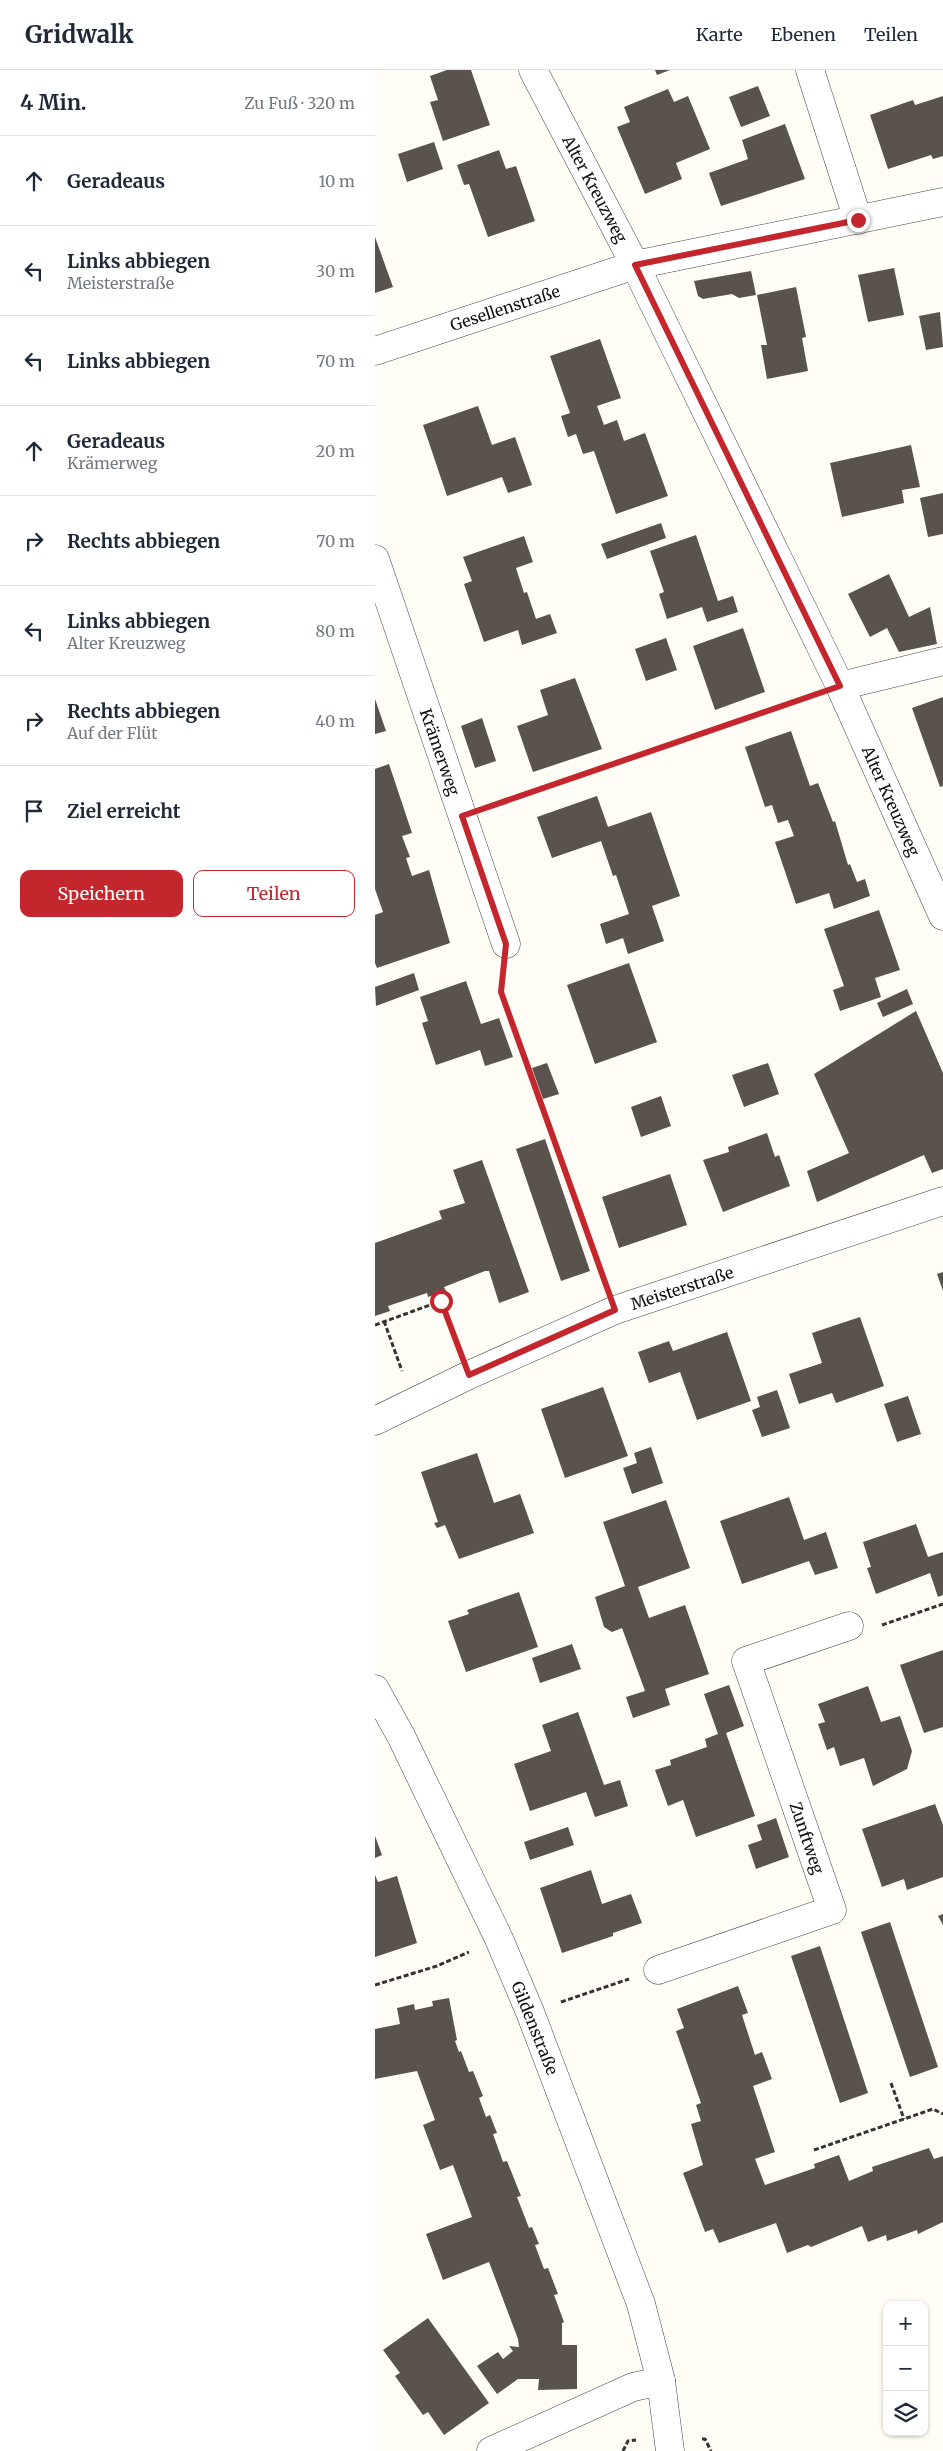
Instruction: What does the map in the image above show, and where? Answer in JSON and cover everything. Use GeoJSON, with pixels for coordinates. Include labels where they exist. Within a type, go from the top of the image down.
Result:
{"type":"FeatureCollection","features":[{"type":"Feature","properties":{"kind":"street","name":"Alter Kreuzweg"},"geometry":{"type":"LineString","coordinates":[[533,70],[635,265],[840,686],[943,916]]}},
{"type":"Feature","properties":{"kind":"street"},"geometry":{"type":"LineString","coordinates":[[810,70],[858,220]]}},
{"type":"Feature","properties":{"kind":"street","name":"Gesellenstraße"},"geometry":{"type":"LineString","coordinates":[[375,351],[635,265],[943,202]]}},
{"type":"Feature","properties":{"kind":"street","name":"Krämerweg"},"geometry":{"type":"LineString","coordinates":[[375,559],[506,944]]}},
{"type":"Feature","properties":{"kind":"street"},"geometry":{"type":"LineString","coordinates":[[840,686],[943,661]]}},
{"type":"Feature","properties":{"kind":"street","name":"Meisterstraße"},"geometry":{"type":"LineString","coordinates":[[375,1421],[469,1375],[615,1310],[943,1201]]}},
{"type":"Feature","properties":{"kind":"street","name":"Zunftweg"},"geometry":{"type":"LineString","coordinates":[[658,1970],[832,1910],[747,1661],[849,1626]]}},
{"type":"Feature","properties":{"kind":"street","name":"Gildenstraße"},"geometry":{"type":"LineString","coordinates":[[375,1689],[401,1736],[499,1939],[530,2012],[641,2304],[661,2381],[670,2451]]}},
{"type":"Feature","properties":{"kind":"street"},"geometry":{"type":"LineString","coordinates":[[491,2451],[633,2387],[661,2381]]}},
{"type":"Feature","properties":{"kind":"path"},"geometry":{"type":"LineString","coordinates":[[462,816],[840,686]]}},
{"type":"Feature","properties":{"kind":"path"},"geometry":{"type":"LineString","coordinates":[[506,944],[501,992],[615,1310]]}},
{"type":"Feature","properties":{"kind":"path"},"geometry":{"type":"LineString","coordinates":[[375,1325],[441,1301],[469,1375]]}},
{"type":"Feature","properties":{"kind":"path"},"geometry":{"type":"LineString","coordinates":[[384,1321],[413,1402]]}},
{"type":"Feature","properties":{"kind":"path"},"geometry":{"type":"LineString","coordinates":[[849,1626],[865,1630],[943,1604]]}},
{"type":"Feature","properties":{"kind":"path"},"geometry":{"type":"LineString","coordinates":[[375,1985],[437,1966],[499,1939]]}},
{"type":"Feature","properties":{"kind":"path"},"geometry":{"type":"LineString","coordinates":[[530,2012],[658,1970]]}},
{"type":"Feature","properties":{"kind":"path"},"geometry":{"type":"LineString","coordinates":[[891,2083],[904,2119]]}},
{"type":"Feature","properties":{"kind":"path"},"geometry":{"type":"LineString","coordinates":[[814,2150],[933,2109],[943,2114]]}},
{"type":"Feature","properties":{"kind":"building"},"geometry":{"type":"Polygon","coordinates":[[[447,70],[471,70],[490,125],[443,141],[430,102],[438,100],[430,76],[447,70]]]}},
{"type":"Feature","properties":{"kind":"building"},"geometry":{"type":"Polygon","coordinates":[[[655,70],[670,70],[657,75],[655,70]]]}},
{"type":"Feature","properties":{"kind":"building"},"geometry":{"type":"Polygon","coordinates":[[[758,86],[770,116],[741,127],[729,97],[758,86]]]}},
{"type":"Feature","properties":{"kind":"building"},"geometry":{"type":"Polygon","coordinates":[[[668,89],[674,102],[688,96],[710,149],[676,163],[682,179],[645,194],[617,127],[630,122],[624,107],[668,89]]]}},
{"type":"Feature","properties":{"kind":"building"},"geometry":{"type":"Polygon","coordinates":[[[943,96],[943,156],[933,159],[931,155],[888,169],[870,115],[913,100],[915,105],[943,96]]]}},
{"type":"Feature","properties":{"kind":"building"},"geometry":{"type":"Polygon","coordinates":[[[785,124],[805,179],[721,206],[709,173],[748,159],[742,140],[785,124]]]}},
{"type":"Feature","properties":{"kind":"building"},"geometry":{"type":"Polygon","coordinates":[[[434,142],[443,169],[407,182],[398,154],[434,142]]]}},
{"type":"Feature","properties":{"kind":"building"},"geometry":{"type":"Polygon","coordinates":[[[499,150],[506,169],[516,166],[535,221],[488,237],[469,184],[464,185],[457,165],[499,150]]]}},
{"type":"Feature","properties":{"kind":"building"},"geometry":{"type":"Polygon","coordinates":[[[375,237],[393,287],[375,293],[375,237]]]}},
{"type":"Feature","properties":{"kind":"building"},"geometry":{"type":"Polygon","coordinates":[[[894,268],[904,315],[868,322],[858,275],[894,268]]]}},
{"type":"Feature","properties":{"kind":"building"},"geometry":{"type":"Polygon","coordinates":[[[751,271],[756,295],[739,298],[732,294],[703,299],[698,296],[694,281],[751,271]]]}},
{"type":"Feature","properties":{"kind":"building"},"geometry":{"type":"Polygon","coordinates":[[[796,287],[806,337],[802,338],[808,371],[767,379],[761,345],[767,345],[757,295],[796,287]]]}},
{"type":"Feature","properties":{"kind":"building"},"geometry":{"type":"Polygon","coordinates":[[[940,312],[943,347],[926,350],[919,316],[940,312]]]}},
{"type":"Feature","properties":{"kind":"building"},"geometry":{"type":"Polygon","coordinates":[[[600,339],[621,398],[597,406],[604,425],[617,420],[624,441],[645,433],[668,496],[616,514],[594,451],[583,454],[576,434],[568,437],[561,416],[570,413],[550,356],[600,339]]]}},
{"type":"Feature","properties":{"kind":"building"},"geometry":{"type":"Polygon","coordinates":[[[478,406],[492,445],[515,437],[532,485],[508,493],[502,477],[447,496],[423,425],[478,406]]]}},
{"type":"Feature","properties":{"kind":"building"},"geometry":{"type":"Polygon","coordinates":[[[911,445],[920,487],[902,490],[904,503],[842,517],[830,463],[911,445]]]}},
{"type":"Feature","properties":{"kind":"building"},"geometry":{"type":"Polygon","coordinates":[[[943,493],[943,534],[928,537],[920,498],[943,493]]]}},
{"type":"Feature","properties":{"kind":"building"},"geometry":{"type":"Polygon","coordinates":[[[661,523],[666,538],[607,559],[601,544],[661,523]]]}},
{"type":"Feature","properties":{"kind":"building"},"geometry":{"type":"Polygon","coordinates":[[[696,535],[718,601],[733,596],[738,612],[707,622],[702,607],[667,619],[659,594],[664,592],[650,551],[696,535]]]}},
{"type":"Feature","properties":{"kind":"building"},"geometry":{"type":"Polygon","coordinates":[[[524,536],[533,562],[516,568],[524,593],[527,592],[536,619],[550,614],[557,633],[522,645],[518,630],[484,642],[464,584],[472,581],[463,557],[524,536]]]}},
{"type":"Feature","properties":{"kind":"building"},"geometry":{"type":"Polygon","coordinates":[[[889,574],[909,617],[930,607],[937,644],[899,652],[887,628],[870,637],[848,594],[889,574]]]}},
{"type":"Feature","properties":{"kind":"building"},"geometry":{"type":"Polygon","coordinates":[[[743,628],[765,692],[715,710],[693,646],[743,628]]]}},
{"type":"Feature","properties":{"kind":"building"},"geometry":{"type":"Polygon","coordinates":[[[666,638],[677,670],[646,681],[635,649],[666,638]]]}},
{"type":"Feature","properties":{"kind":"building"},"geometry":{"type":"Polygon","coordinates":[[[575,678],[602,749],[533,772],[517,726],[548,715],[540,690],[575,678]]]}},
{"type":"Feature","properties":{"kind":"building"},"geometry":{"type":"Polygon","coordinates":[[[943,697],[943,786],[940,787],[912,708],[943,697]]]}},
{"type":"Feature","properties":{"kind":"building"},"geometry":{"type":"Polygon","coordinates":[[[375,699],[386,731],[375,734],[375,699]]]}},
{"type":"Feature","properties":{"kind":"building"},"geometry":{"type":"Polygon","coordinates":[[[482,718],[496,761],[475,768],[461,726],[482,718]]]}},
{"type":"Feature","properties":{"kind":"building"},"geometry":{"type":"Polygon","coordinates":[[[791,731],[810,786],[818,783],[833,822],[835,821],[848,865],[850,864],[857,882],[865,879],[870,896],[834,909],[829,893],[796,904],[775,842],[794,836],[788,820],[778,823],[772,805],[765,807],[745,747],[791,731]]]}},
{"type":"Feature","properties":{"kind":"building"},"geometry":{"type":"Polygon","coordinates":[[[389,764],[412,833],[402,836],[410,857],[406,858],[412,876],[429,870],[450,943],[377,968],[375,963],[375,915],[383,912],[375,889],[375,769],[389,764]]]}},
{"type":"Feature","properties":{"kind":"building"},"geometry":{"type":"Polygon","coordinates":[[[597,796],[608,827],[651,812],[680,896],[652,906],[664,941],[628,954],[623,938],[606,944],[600,924],[629,914],[616,875],[613,876],[601,841],[552,858],[537,817],[597,796]]]}},
{"type":"Feature","properties":{"kind":"building"},"geometry":{"type":"Polygon","coordinates":[[[879,910],[900,970],[875,978],[881,997],[840,1011],[833,990],[844,986],[824,929],[879,910]]]}},
{"type":"Feature","properties":{"kind":"building"},"geometry":{"type":"Polygon","coordinates":[[[629,963],[657,1042],[595,1064],[567,985],[629,963]]]}},
{"type":"Feature","properties":{"kind":"building"},"geometry":{"type":"Polygon","coordinates":[[[414,973],[419,990],[376,1006],[375,987],[414,973]]]}},
{"type":"Feature","properties":{"kind":"building"},"geometry":{"type":"Polygon","coordinates":[[[466,981],[481,1024],[499,1018],[513,1057],[485,1066],[480,1050],[436,1065],[422,1023],[428,1021],[420,997],[466,981]]]}},
{"type":"Feature","properties":{"kind":"building"},"geometry":{"type":"Polygon","coordinates":[[[907,989],[913,1004],[883,1017],[877,1003],[907,989]]]}},
{"type":"Feature","properties":{"kind":"building"},"geometry":{"type":"Polygon","coordinates":[[[916,1011],[943,1073],[943,1169],[932,1173],[924,1155],[817,1202],[807,1171],[849,1153],[814,1074],[916,1011]]]}},
{"type":"Feature","properties":{"kind":"building"},"geometry":{"type":"Polygon","coordinates":[[[547,1063],[559,1094],[543,1099],[532,1068],[547,1063]]]}},
{"type":"Feature","properties":{"kind":"building"},"geometry":{"type":"Polygon","coordinates":[[[768,1063],[779,1094],[744,1107],[732,1075],[768,1063]]]}},
{"type":"Feature","properties":{"kind":"building"},"geometry":{"type":"Polygon","coordinates":[[[661,1096],[671,1126],[641,1137],[631,1107],[661,1096]]]}},
{"type":"Feature","properties":{"kind":"building"},"geometry":{"type":"Polygon","coordinates":[[[767,1133],[775,1157],[779,1155],[790,1186],[723,1212],[703,1160],[729,1152],[728,1147],[767,1133]]]}},
{"type":"Feature","properties":{"kind":"building"},"geometry":{"type":"Polygon","coordinates":[[[545,1139],[590,1271],[561,1281],[516,1149],[545,1139]]]}},
{"type":"Feature","properties":{"kind":"building"},"geometry":{"type":"Polygon","coordinates":[[[482,1160],[529,1292],[499,1303],[489,1271],[485,1271],[444,1287],[446,1291],[428,1297],[427,1293],[388,1306],[390,1311],[375,1316],[375,1243],[442,1219],[439,1211],[465,1203],[453,1170],[482,1160]]]}},
{"type":"Feature","properties":{"kind":"building"},"geometry":{"type":"Polygon","coordinates":[[[670,1174],[687,1225],[619,1248],[602,1197],[670,1174]]]}},
{"type":"Feature","properties":{"kind":"building"},"geometry":{"type":"Polygon","coordinates":[[[943,1272],[943,1291],[937,1274],[943,1272]]]}},
{"type":"Feature","properties":{"kind":"building"},"geometry":{"type":"Polygon","coordinates":[[[860,1317],[884,1386],[836,1403],[832,1393],[799,1404],[789,1374],[822,1363],[812,1333],[860,1317]]]}},
{"type":"Feature","properties":{"kind":"building"},"geometry":{"type":"Polygon","coordinates":[[[727,1332],[751,1401],[697,1420],[680,1372],[649,1383],[638,1352],[669,1341],[673,1351],[727,1332]]]}},
{"type":"Feature","properties":{"kind":"building"},"geometry":{"type":"Polygon","coordinates":[[[603,1387],[628,1456],[565,1478],[541,1409],[603,1387]]]}},
{"type":"Feature","properties":{"kind":"building"},"geometry":{"type":"Polygon","coordinates":[[[777,1390],[790,1428],[762,1437],[752,1410],[760,1407],[757,1397],[777,1390]]]}},
{"type":"Feature","properties":{"kind":"building"},"geometry":{"type":"Polygon","coordinates":[[[908,1396],[921,1434],[897,1442],[884,1404],[908,1396]]]}},
{"type":"Feature","properties":{"kind":"building"},"geometry":{"type":"Polygon","coordinates":[[[651,1447],[663,1483],[632,1494],[623,1468],[637,1463],[634,1453],[651,1447]]]}},
{"type":"Feature","properties":{"kind":"building"},"geometry":{"type":"Polygon","coordinates":[[[477,1453],[494,1503],[520,1494],[534,1533],[459,1559],[445,1525],[437,1528],[434,1523],[438,1522],[421,1472],[477,1453]]]}},
{"type":"Feature","properties":{"kind":"building"},"geometry":{"type":"Polygon","coordinates":[[[789,1497],[804,1540],[826,1532],[838,1568],[815,1575],[809,1561],[742,1584],[720,1521],[789,1497]]]}},
{"type":"Feature","properties":{"kind":"building"},"geometry":{"type":"Polygon","coordinates":[[[666,1500],[690,1568],[638,1587],[649,1618],[685,1605],[709,1674],[665,1689],[670,1705],[633,1718],[626,1697],[645,1691],[622,1628],[612,1632],[604,1627],[595,1597],[625,1586],[603,1522],[666,1500]]]}},
{"type":"Feature","properties":{"kind":"building"},"geometry":{"type":"Polygon","coordinates":[[[916,1524],[928,1557],[943,1552],[943,1595],[938,1597],[930,1573],[876,1594],[867,1568],[871,1567],[863,1542],[916,1524]]]}},
{"type":"Feature","properties":{"kind":"building"},"geometry":{"type":"Polygon","coordinates":[[[519,1592],[538,1647],[466,1672],[448,1621],[469,1614],[467,1610],[519,1592]]]}},
{"type":"Feature","properties":{"kind":"building"},"geometry":{"type":"Polygon","coordinates":[[[572,1644],[581,1669],[540,1683],[532,1658],[572,1644]]]}},
{"type":"Feature","properties":{"kind":"building"},"geometry":{"type":"Polygon","coordinates":[[[943,1650],[943,1727],[924,1733],[900,1665],[943,1650]]]}},
{"type":"Feature","properties":{"kind":"building"},"geometry":{"type":"Polygon","coordinates":[[[729,1685],[744,1726],[726,1733],[755,1816],[696,1837],[683,1800],[668,1806],[655,1770],[671,1765],[670,1760],[707,1747],[705,1739],[718,1734],[704,1694],[729,1685]]]}},
{"type":"Feature","properties":{"kind":"building"},"geometry":{"type":"Polygon","coordinates":[[[868,1686],[881,1722],[900,1716],[912,1751],[907,1769],[873,1786],[864,1758],[840,1766],[834,1747],[827,1750],[818,1724],[825,1722],[818,1704],[868,1686]]]}},
{"type":"Feature","properties":{"kind":"building"},"geometry":{"type":"Polygon","coordinates":[[[578,1712],[604,1785],[620,1780],[628,1806],[595,1817],[586,1792],[530,1811],[514,1764],[551,1751],[542,1725],[578,1712]]]}},
{"type":"Feature","properties":{"kind":"building"},"geometry":{"type":"Polygon","coordinates":[[[935,1804],[943,1825],[943,1877],[907,1890],[904,1879],[882,1887],[862,1829],[935,1804]]]}},
{"type":"Feature","properties":{"kind":"building"},"geometry":{"type":"Polygon","coordinates":[[[776,1818],[789,1857],[756,1869],[748,1845],[762,1840],[757,1825],[776,1818]]]}},
{"type":"Feature","properties":{"kind":"building"},"geometry":{"type":"Polygon","coordinates":[[[568,1827],[574,1845],[530,1860],[524,1842],[568,1827]]]}},
{"type":"Feature","properties":{"kind":"building"},"geometry":{"type":"Polygon","coordinates":[[[375,1836],[382,1855],[375,1858],[375,1836]]]}},
{"type":"Feature","properties":{"kind":"building"},"geometry":{"type":"Polygon","coordinates":[[[591,1870],[602,1904],[631,1894],[642,1923],[613,1933],[613,1936],[562,1953],[540,1888],[591,1870]]]}},
{"type":"Feature","properties":{"kind":"building"},"geometry":{"type":"Polygon","coordinates":[[[375,1875],[378,1882],[397,1876],[417,1943],[375,1957],[375,1875]]]}},
{"type":"Feature","properties":{"kind":"building"},"geometry":{"type":"Polygon","coordinates":[[[943,1914],[943,1925],[938,1916],[943,1914]]]}},
{"type":"Feature","properties":{"kind":"building"},"geometry":{"type":"Polygon","coordinates":[[[890,1922],[938,2067],[910,2077],[861,1932],[890,1922]]]}},
{"type":"Feature","properties":{"kind":"building"},"geometry":{"type":"Polygon","coordinates":[[[820,1946],[868,2093],[840,2103],[791,1956],[820,1946]]]}},
{"type":"Feature","properties":{"kind":"building"},"geometry":{"type":"Polygon","coordinates":[[[738,1986],[748,2013],[742,2015],[755,2055],[762,2052],[772,2079],[753,2086],[775,2152],[755,2159],[765,2185],[815,2168],[814,2164],[839,2155],[849,2181],[873,2171],[872,2167],[929,2148],[934,2159],[943,2156],[943,2222],[918,2234],[917,2230],[887,2241],[886,2235],[868,2242],[862,2226],[811,2247],[808,2245],[787,2253],[776,2223],[719,2243],[713,2229],[705,2232],[683,2173],[703,2165],[691,2124],[701,2121],[696,2105],[701,2103],[676,2031],[684,2028],[677,2009],[738,1986]]]}},
{"type":"Feature","properties":{"kind":"building"},"geometry":{"type":"Polygon","coordinates":[[[449,1998],[457,2040],[455,2041],[459,2052],[461,2051],[469,2072],[473,2071],[483,2096],[479,2098],[486,2117],[490,2115],[497,2133],[493,2134],[503,2162],[507,2161],[521,2196],[517,2197],[529,2228],[532,2227],[539,2244],[535,2245],[544,2269],[548,2268],[558,2294],[554,2295],[564,2322],[562,2323],[562,2345],[577,2345],[577,2389],[538,2390],[539,2379],[518,2379],[497,2394],[477,2366],[498,2352],[503,2359],[513,2351],[509,2346],[519,2347],[518,2339],[489,2262],[443,2280],[426,2234],[472,2217],[453,2165],[440,2170],[423,2125],[435,2120],[417,2071],[375,2079],[375,2029],[400,2024],[397,2008],[414,2004],[415,2010],[433,2006],[432,2001],[449,1998]]]}},
{"type":"Feature","properties":{"kind":"building"},"geometry":{"type":"Polygon","coordinates":[[[428,2318],[489,2403],[444,2435],[428,2412],[423,2415],[395,2376],[400,2373],[383,2350],[428,2318]]]}},
{"type":"Feature","properties":{"kind":"route"},"geometry":{"type":"LineString","coordinates":[[441,1301],[469,1375],[615,1310],[501,992],[506,944],[462,816],[840,686],[635,265],[858,220]]}}]}
